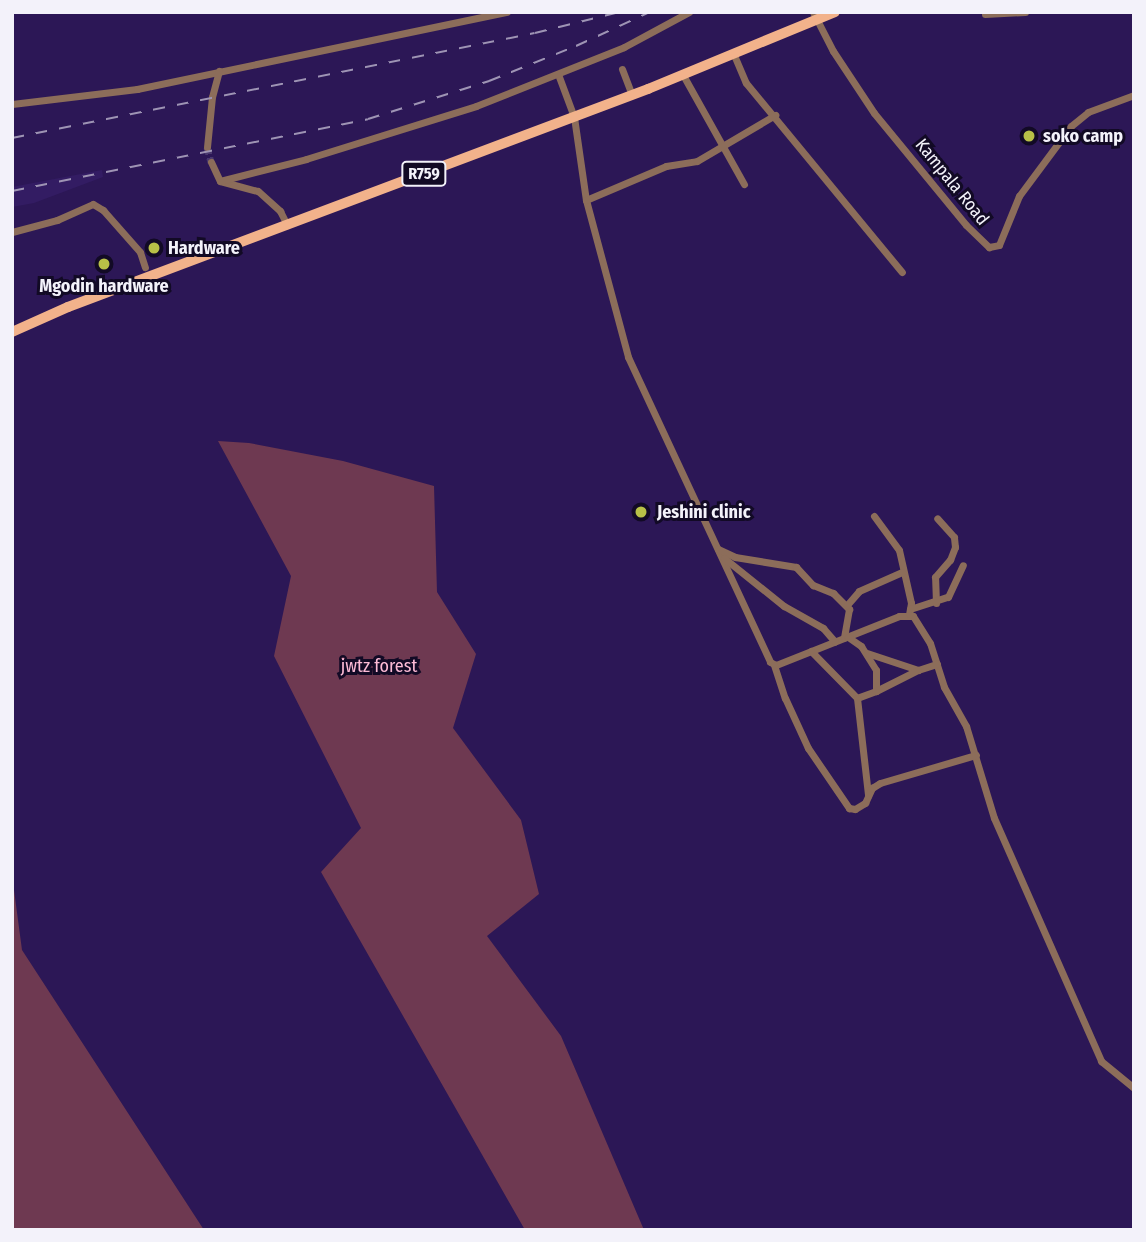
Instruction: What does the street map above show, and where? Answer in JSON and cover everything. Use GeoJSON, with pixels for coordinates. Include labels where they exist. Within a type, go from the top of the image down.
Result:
{"type":"FeatureCollection","features":[{"type":"Feature","properties":{"kind":"main road","name":"R759"},"geometry":{"type":"LineString","coordinates":[[12,332],[68,307],[734,55],[814,16],[835,12]]}},
{"type":"Feature","properties":{"kind":"street"},"geometry":{"type":"LineString","coordinates":[[12,104],[137,89],[507,12]]}},
{"type":"Feature","properties":{"kind":"street"},"geometry":{"type":"LineString","coordinates":[[220,181],[306,159],[442,118],[624,47],[689,12]]}},
{"type":"Feature","properties":{"kind":"street"},"geometry":{"type":"LineString","coordinates":[[985,14],[1025,12]]}},
{"type":"Feature","properties":{"kind":"street","name":"Kampala Road"},"geometry":{"type":"LineString","coordinates":[[814,16],[874,113],[966,225],[989,247],[999,245],[1019,196],[1071,126],[1088,112],[1134,95]]}},
{"type":"Feature","properties":{"kind":"street"},"geometry":{"type":"LineString","coordinates":[[734,55],[747,83],[902,272]]}},
{"type":"Feature","properties":{"kind":"street"},"geometry":{"type":"LineString","coordinates":[[622,69],[632,95]]}},
{"type":"Feature","properties":{"kind":"street"},"geometry":{"type":"LineString","coordinates":[[208,147],[211,108],[219,71]]}},
{"type":"Feature","properties":{"kind":"street"},"geometry":{"type":"LineString","coordinates":[[558,74],[574,117],[586,200],[628,357],[673,459],[768,658],[774,664],[804,740],[825,769],[842,801],[855,809],[865,803],[880,783],[976,755]]}},
{"type":"Feature","properties":{"kind":"street"},"geometry":{"type":"LineString","coordinates":[[683,75],[744,184]]}},
{"type":"Feature","properties":{"kind":"street"},"geometry":{"type":"LineString","coordinates":[[586,200],[666,166],[697,161],[775,115]]}},
{"type":"Feature","properties":{"kind":"street"},"geometry":{"type":"LineString","coordinates":[[211,162],[220,181],[258,191],[280,211],[287,225]]}},
{"type":"Feature","properties":{"kind":"street"},"geometry":{"type":"LineString","coordinates":[[12,232],[57,220],[93,204],[109,216],[140,252],[145,267]]}},
{"type":"Feature","properties":{"kind":"street"},"geometry":{"type":"LineString","coordinates":[[874,516],[899,550],[910,611],[930,643],[976,755],[994,818],[1026,884],[1101,1061],[1134,1088]]}},
{"type":"Feature","properties":{"kind":"street"},"geometry":{"type":"LineString","coordinates":[[936,603],[935,577],[952,557],[955,547],[954,537],[937,518]]}},
{"type":"Feature","properties":{"kind":"street"},"geometry":{"type":"LineString","coordinates":[[719,552],[796,568],[813,585],[834,593],[847,605]]}},
{"type":"Feature","properties":{"kind":"street"},"geometry":{"type":"LineString","coordinates":[[719,552],[784,606],[824,628],[835,642]]}},
{"type":"Feature","properties":{"kind":"street"},"geometry":{"type":"LineString","coordinates":[[774,664],[936,603],[950,594],[963,565]]}},
{"type":"Feature","properties":{"kind":"street"},"geometry":{"type":"LineString","coordinates":[[846,637],[847,605],[859,591],[902,572]]}},
{"type":"Feature","properties":{"kind":"street"},"geometry":{"type":"LineString","coordinates":[[846,637],[867,653],[918,670]]}},
{"type":"Feature","properties":{"kind":"street"},"geometry":{"type":"LineString","coordinates":[[811,651],[857,698],[869,796]]}},
{"type":"Feature","properties":{"kind":"street"},"geometry":{"type":"LineString","coordinates":[[867,653],[876,670],[876,691]]}},
{"type":"Feature","properties":{"kind":"street"},"geometry":{"type":"LineString","coordinates":[[857,698],[937,664]]}},
{"type":"Feature","properties":{"kind":"shaded area"},"geometry":{"type":"Polygon","coordinates":[[[102,170],[103,177],[34,203],[12,207],[12,187],[102,170]]]}},
{"type":"Feature","properties":{"kind":"green space","name":"jwtz forest"},"geometry":{"type":"Polygon","coordinates":[[[218,441],[249,443],[343,461],[434,486],[437,592],[476,654],[453,728],[521,820],[539,894],[487,936],[561,1036],[644,1230],[525,1230],[321,872],[361,828],[274,656],[291,576],[218,441]]]}},
{"type":"Feature","properties":{"kind":"green space"},"geometry":{"type":"Polygon","coordinates":[[[12,875],[22,950],[204,1230],[12,1230],[12,875]]]}},
{"type":"Feature","properties":{"kind":"tunnel"},"geometry":{"type":"LineString","coordinates":[[207,147],[211,162]]}},
{"type":"Feature","properties":{"kind":"railway"},"geometry":{"type":"LineString","coordinates":[[12,138],[535,33],[619,12]]}},
{"type":"Feature","properties":{"kind":"railway"},"geometry":{"type":"LineString","coordinates":[[12,191],[368,119],[489,81],[576,46],[650,12]]}},
{"type":"Feature","properties":{"kind":"place","name":"soko camp"},"geometry":{"type":"Point","coordinates":[1029,136]}},
{"type":"Feature","properties":{"kind":"place","name":"Hardware"},"geometry":{"type":"Point","coordinates":[154,248]}},
{"type":"Feature","properties":{"kind":"place","name":"Mgodin hardware"},"geometry":{"type":"Point","coordinates":[104,264]}},
{"type":"Feature","properties":{"kind":"place","name":"Jeshini clinic"},"geometry":{"type":"Point","coordinates":[641,512]}}]}
